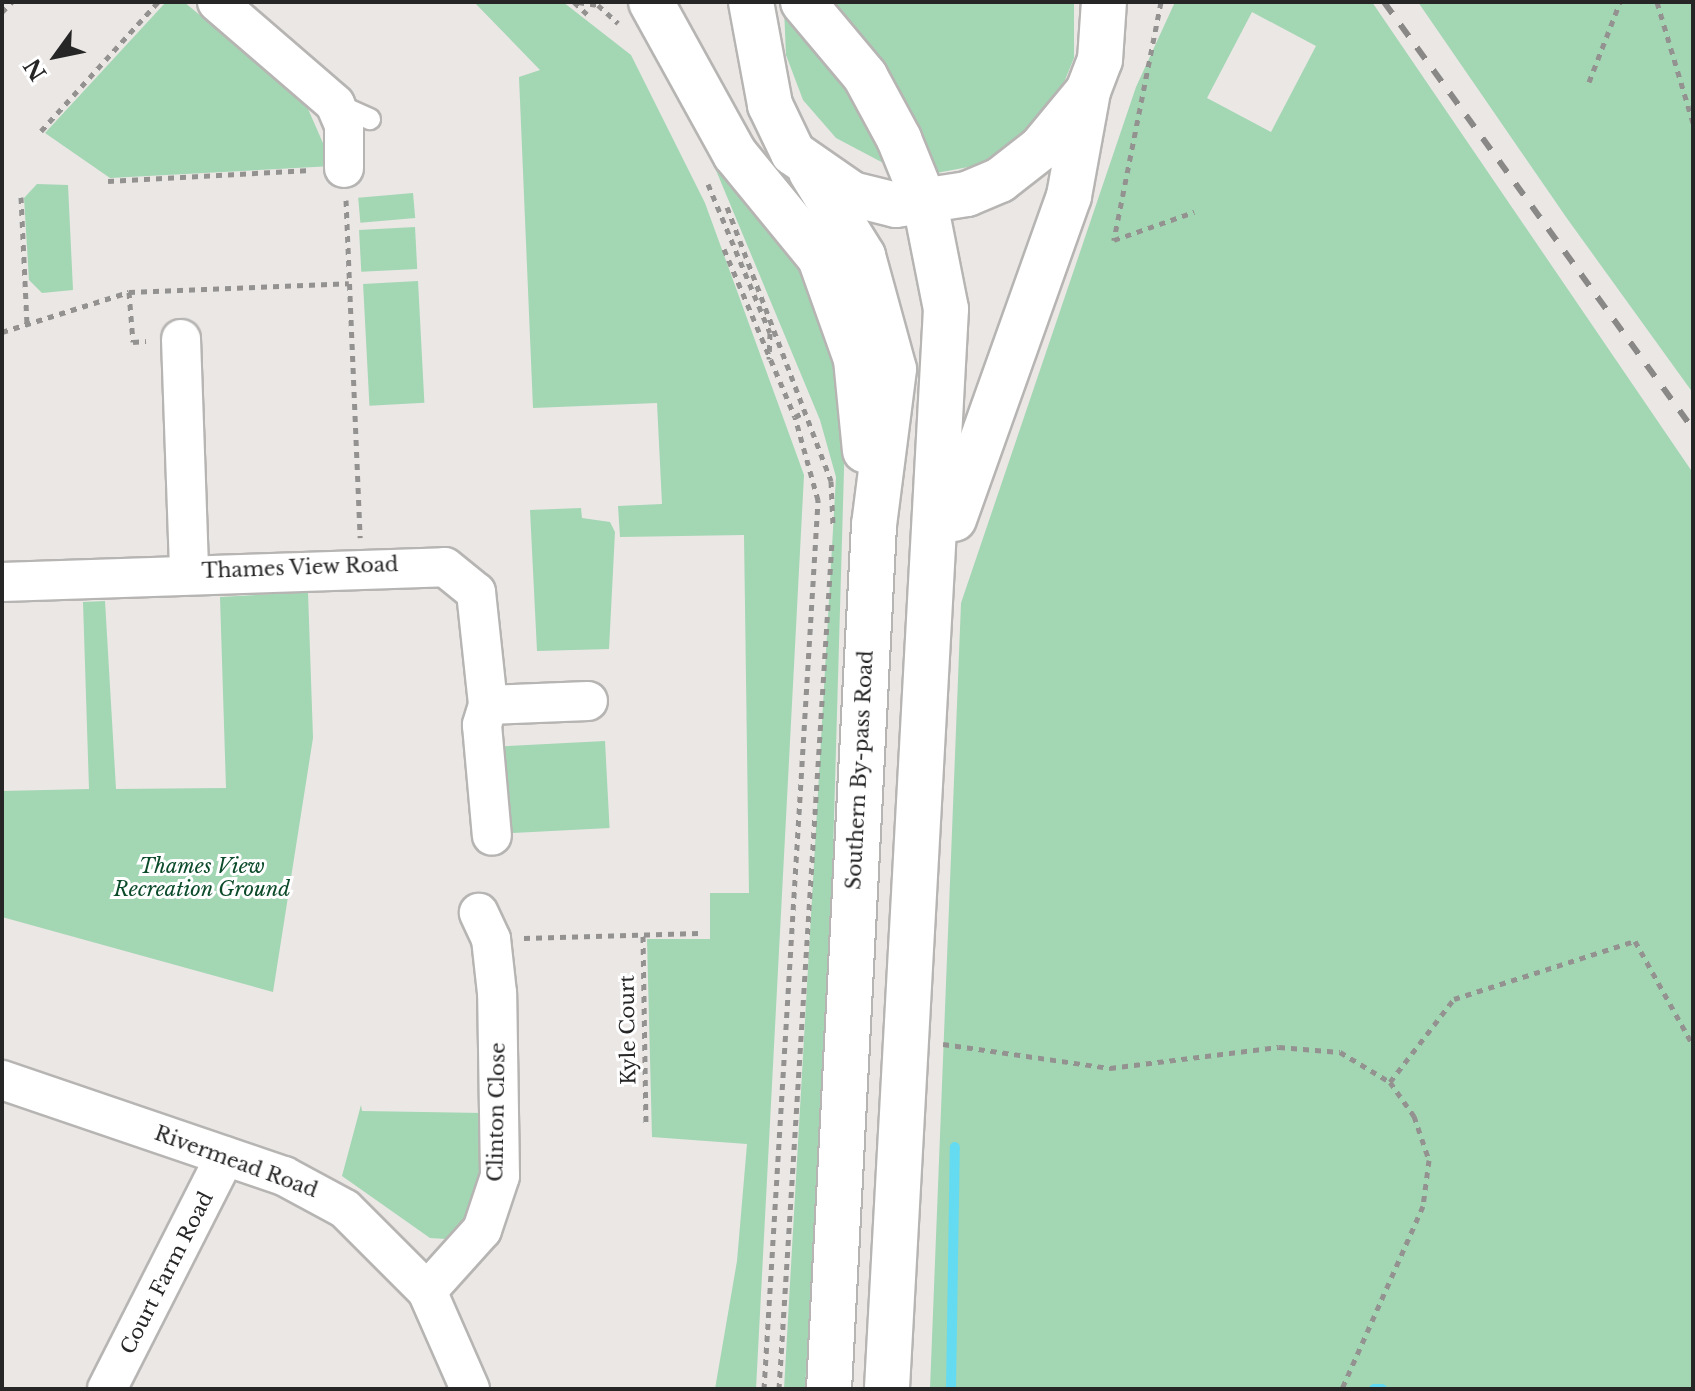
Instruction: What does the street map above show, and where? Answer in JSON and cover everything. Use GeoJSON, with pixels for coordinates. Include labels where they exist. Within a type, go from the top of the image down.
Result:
{"type":"FeatureCollection","features":[{"type":"Feature","properties":{"kind":"highway"},"geometry":{"type":"LineString","coordinates":[[682,2],[742,103],[802,162],[852,194],[896,205],[925,203],[1000,180],[1041,148],[1088,91]]}},
{"type":"Feature","properties":{"kind":"highway"},"geometry":{"type":"LineString","coordinates":[[751,2],[770,105],[802,162]]}},
{"type":"Feature","properties":{"kind":"highway"},"geometry":{"type":"LineString","coordinates":[[803,2],[865,76],[925,203],[946,309],[936,568],[887,1389]]}},
{"type":"Feature","properties":{"kind":"highway"},"geometry":{"type":"LineString","coordinates":[[936,568],[1069,196],[1088,91],[1100,60],[1104,2]]}},
{"type":"Feature","properties":{"kind":"highway"},"geometry":{"type":"LineString","coordinates":[[636,21],[735,154],[805,232],[834,288],[856,359],[874,525]]}},
{"type":"Feature","properties":{"kind":"highway","name":"Southern By-pass Road"},"geometry":{"type":"LineString","coordinates":[[802,162],[863,256],[894,369],[874,525],[829,1389]]}},
{"type":"Feature","properties":{"kind":"street"},"geometry":{"type":"LineString","coordinates":[[217,2],[335,104],[344,168]]}},
{"type":"Feature","properties":{"kind":"street"},"geometry":{"type":"LineString","coordinates":[[181,339],[189,572]]}},
{"type":"Feature","properties":{"kind":"street","name":"Thames View Road"},"geometry":{"type":"LineString","coordinates":[[2,582],[422,564],[465,578],[482,623],[488,705],[482,725],[492,836]]}},
{"type":"Feature","properties":{"kind":"street"},"geometry":{"type":"LineString","coordinates":[[488,705],[588,701]]}},
{"type":"Feature","properties":{"kind":"street","name":"Clinton Close"},"geometry":{"type":"LineString","coordinates":[[427,1291],[482,1230],[500,1176],[485,926]]}},
{"type":"Feature","properties":{"kind":"street","name":"Rivermead Road"},"geometry":{"type":"LineString","coordinates":[[2,1080],[315,1189],[345,1209],[427,1291],[470,1389]]}},
{"type":"Feature","properties":{"kind":"street","name":"Court Farm Road"},"geometry":{"type":"LineString","coordinates":[[107,1389],[225,1156]]}},
{"type":"Feature","properties":{"kind":"lane"},"geometry":{"type":"LineString","coordinates":[[335,104],[370,119]]}},
{"type":"Feature","properties":{"kind":"path"},"geometry":{"type":"LineString","coordinates":[[2,12],[12,2]]}},
{"type":"Feature","properties":{"kind":"path"},"geometry":{"type":"LineString","coordinates":[[41,131],[158,2]]}},
{"type":"Feature","properties":{"kind":"path"},"geometry":{"type":"LineString","coordinates":[[576,2],[587,14]]}},
{"type":"Feature","properties":{"kind":"path"},"geometry":{"type":"LineString","coordinates":[[576,2],[598,5],[636,21]]}},
{"type":"Feature","properties":{"kind":"path"},"geometry":{"type":"LineString","coordinates":[[605,2],[636,21]]}},
{"type":"Feature","properties":{"kind":"path"},"geometry":{"type":"LineString","coordinates":[[1161,2],[1114,240],[1194,212]]}},
{"type":"Feature","properties":{"kind":"path"},"geometry":{"type":"LineString","coordinates":[[1589,82],[1620,2]]}},
{"type":"Feature","properties":{"kind":"path"},"geometry":{"type":"LineString","coordinates":[[1657,2],[1693,123]]}},
{"type":"Feature","properties":{"kind":"path"},"geometry":{"type":"LineString","coordinates":[[108,181],[344,168],[361,567]]}},
{"type":"Feature","properties":{"kind":"path"},"geometry":{"type":"LineString","coordinates":[[702,172],[770,333],[769,359]]}},
{"type":"Feature","properties":{"kind":"path"},"geometry":{"type":"LineString","coordinates":[[713,172],[806,411],[834,503],[779,1389]]}},
{"type":"Feature","properties":{"kind":"path"},"geometry":{"type":"LineString","coordinates":[[21,197],[27,325]]}},
{"type":"Feature","properties":{"kind":"path"},"geometry":{"type":"LineString","coordinates":[[724,249],[795,417],[818,500],[764,1389]]}},
{"type":"Feature","properties":{"kind":"path"},"geometry":{"type":"LineString","coordinates":[[2,332],[129,292],[349,283]]}},
{"type":"Feature","properties":{"kind":"path"},"geometry":{"type":"LineString","coordinates":[[129,292],[133,342]]}},
{"type":"Feature","properties":{"kind":"path"},"geometry":{"type":"LineString","coordinates":[[795,417],[806,411]]}},
{"type":"Feature","properties":{"kind":"path"},"geometry":{"type":"LineString","coordinates":[[485,926],[643,936],[699,933]]}},
{"type":"Feature","properties":{"kind":"path","name":"Kyle Court"},"geometry":{"type":"LineString","coordinates":[[643,936],[646,1123]]}},
{"type":"Feature","properties":{"kind":"path"},"geometry":{"type":"LineString","coordinates":[[1390,1082],[1454,999],[1635,941],[1693,1045]]}},
{"type":"Feature","properties":{"kind":"path"},"geometry":{"type":"LineString","coordinates":[[910,1042],[1110,1068],[1279,1047],[1340,1052],[1390,1082],[1414,1116],[1429,1160],[1423,1206],[1342,1389]]}},
{"type":"Feature","properties":{"kind":"green space"},"geometry":{"type":"Polygon","coordinates":[[[166,2],[184,2],[305,102],[333,166],[110,178],[45,133],[166,2]]]}},
{"type":"Feature","properties":{"kind":"green space"},"geometry":{"type":"Polygon","coordinates":[[[474,2],[563,2],[631,55],[705,203],[804,475],[756,1389],[715,1389],[737,1261],[747,1144],[652,1137],[647,939],[710,939],[710,893],[749,893],[744,535],[620,537],[618,506],[662,504],[657,403],[533,408],[519,77],[540,70],[474,2]]]}},
{"type":"Feature","properties":{"kind":"green space"},"geometry":{"type":"Polygon","coordinates":[[[831,2],[1074,2],[1074,58],[1056,102],[1023,140],[979,165],[931,174],[879,63],[831,2]]]}},
{"type":"Feature","properties":{"kind":"green space"},"geometry":{"type":"Polygon","coordinates":[[[1175,2],[1372,2],[1693,473],[1693,1389],[930,1389],[961,603],[1136,87],[1175,2]],[[1252,12],[1207,98],[1271,132],[1316,46],[1252,12]]]}},
{"type":"Feature","properties":{"kind":"green space"},"geometry":{"type":"Polygon","coordinates":[[[1418,2],[1693,2],[1693,393],[1566,217],[1418,2]]]}},
{"type":"Feature","properties":{"kind":"green space"},"geometry":{"type":"Polygon","coordinates":[[[784,8],[842,81],[889,166],[836,138],[803,100],[786,55],[784,8]]]}},
{"type":"Feature","properties":{"kind":"green space"},"geometry":{"type":"Polygon","coordinates":[[[698,127],[805,261],[846,400],[829,992],[805,1389],[784,1389],[836,477],[820,420],[698,127]]]}},
{"type":"Feature","properties":{"kind":"green space"},"geometry":{"type":"Polygon","coordinates":[[[37,184],[68,185],[73,290],[42,293],[29,280],[24,198],[37,184]]]}},
{"type":"Feature","properties":{"kind":"green space"},"geometry":{"type":"Polygon","coordinates":[[[413,193],[415,218],[360,223],[358,198],[413,193]]]}},
{"type":"Feature","properties":{"kind":"green space"},"geometry":{"type":"Polygon","coordinates":[[[415,227],[417,269],[361,272],[359,230],[415,227]]]}},
{"type":"Feature","properties":{"kind":"green space"},"geometry":{"type":"Polygon","coordinates":[[[418,281],[424,403],[369,406],[363,284],[418,281]]]}},
{"type":"Feature","properties":{"kind":"green space"},"geometry":{"type":"Polygon","coordinates":[[[581,508],[582,518],[610,522],[615,532],[609,649],[537,651],[530,510],[581,508]]]}},
{"type":"Feature","properties":{"kind":"green space","name":"Thames View Recreation Ground"},"geometry":{"type":"Polygon","coordinates":[[[308,592],[313,738],[273,992],[2,917],[2,791],[89,789],[83,602],[105,601],[116,789],[226,788],[220,597],[308,592]]]}},
{"type":"Feature","properties":{"kind":"green space"},"geometry":{"type":"Polygon","coordinates":[[[605,741],[610,828],[504,833],[499,747],[605,741]]]}},
{"type":"Feature","properties":{"kind":"green space"},"geometry":{"type":"Polygon","coordinates":[[[361,1105],[362,1111],[483,1113],[481,1182],[466,1220],[446,1239],[430,1238],[342,1176],[361,1105]]]}},
{"type":"Feature","properties":{"kind":"waterway"},"geometry":{"type":"LineString","coordinates":[[951,1389],[955,1147]]}},
{"type":"Feature","properties":{"kind":"waterway"},"geometry":{"type":"LineString","coordinates":[[1374,1389],[1382,1389]]}},
{"type":"Feature","properties":{"kind":"railway"},"geometry":{"type":"LineString","coordinates":[[1384,2],[1693,429]]}}]}
